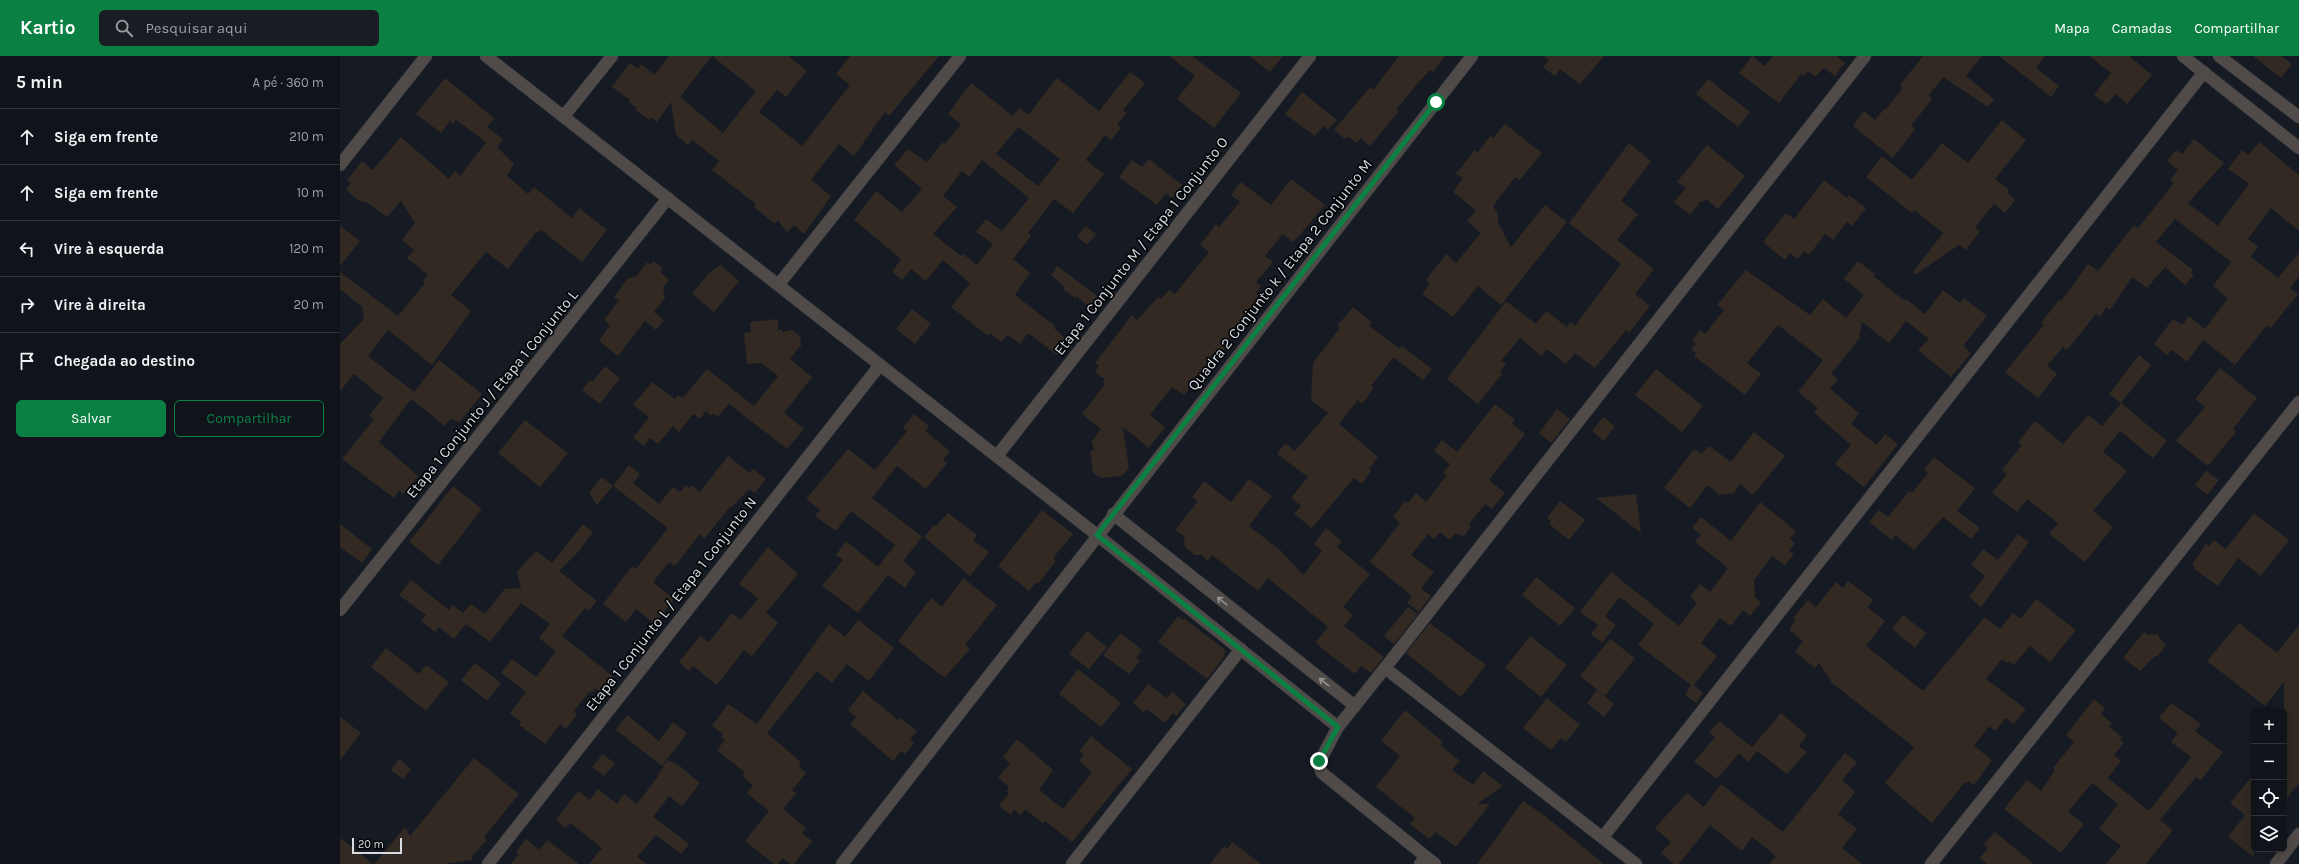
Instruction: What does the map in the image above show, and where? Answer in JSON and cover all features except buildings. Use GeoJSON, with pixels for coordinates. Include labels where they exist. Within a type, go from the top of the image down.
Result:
{"type":"FeatureCollection","features":[{"type":"Feature","properties":{"kind":"street"},"geometry":{"type":"LineString","coordinates":[[340,165],[426,56]]}},
{"type":"Feature","properties":{"kind":"street"},"geometry":{"type":"LineString","coordinates":[[486,56],[998,456],[1338,727]]}},
{"type":"Feature","properties":{"kind":"street"},"geometry":{"type":"LineString","coordinates":[[564,116],[612,56]]}},
{"type":"Feature","properties":{"kind":"street"},"geometry":{"type":"LineString","coordinates":[[779,284],[960,56]]}},
{"type":"Feature","properties":{"kind":"street","name":"Etapa 1 Conjunto M / Etapa 1 Conjunto O"},"geometry":{"type":"LineString","coordinates":[[998,456],[1310,56]]}},
{"type":"Feature","properties":{"kind":"street","name":"Quadra 2 Conjunto k / Etapa 2 Conjunto M"},"geometry":{"type":"LineString","coordinates":[[842,864],[1113,514],[1472,56]]}},
{"type":"Feature","properties":{"kind":"street"},"geometry":{"type":"LineString","coordinates":[[1427,862],[1322,773],[1318,764],[1319,761],[1338,727],[1864,56]]}},
{"type":"Feature","properties":{"kind":"street"},"geometry":{"type":"LineString","coordinates":[[2183,56],[2299,148]]}},
{"type":"Feature","properties":{"kind":"street"},"geometry":{"type":"LineString","coordinates":[[2219,56],[2299,117]]}},
{"type":"Feature","properties":{"kind":"street"},"geometry":{"type":"LineString","coordinates":[[1603,837],[2204,72]]}},
{"type":"Feature","properties":{"kind":"street","name":"Etapa 1 Conjunto J / Etapa 1 Conjunto L"},"geometry":{"type":"LineString","coordinates":[[340,610],[668,198]]}},
{"type":"Feature","properties":{"kind":"street","name":"Etapa 1 Conjunto L / Etapa 1 Conjunto N"},"geometry":{"type":"LineString","coordinates":[[488,864],[880,364]]}},
{"type":"Feature","properties":{"kind":"street"},"geometry":{"type":"LineString","coordinates":[[1931,864],[2299,402]]}},
{"type":"Feature","properties":{"kind":"street"},"geometry":{"type":"LineString","coordinates":[[1113,514],[1355,706]]}},
{"type":"Feature","properties":{"kind":"street"},"geometry":{"type":"LineString","coordinates":[[1072,864],[1241,649]]}},
{"type":"Feature","properties":{"kind":"street"},"geometry":{"type":"LineString","coordinates":[[1385,668],[1636,864]]}},
{"type":"Feature","properties":{"kind":"street"},"geometry":{"type":"LineString","coordinates":[[2276,864],[2299,834]]}},
{"type":"Feature","properties":{"kind":"route"},"geometry":{"type":"LineString","coordinates":[[1319,761],[1338,727],[1097,535],[1436,102]]}}]}
